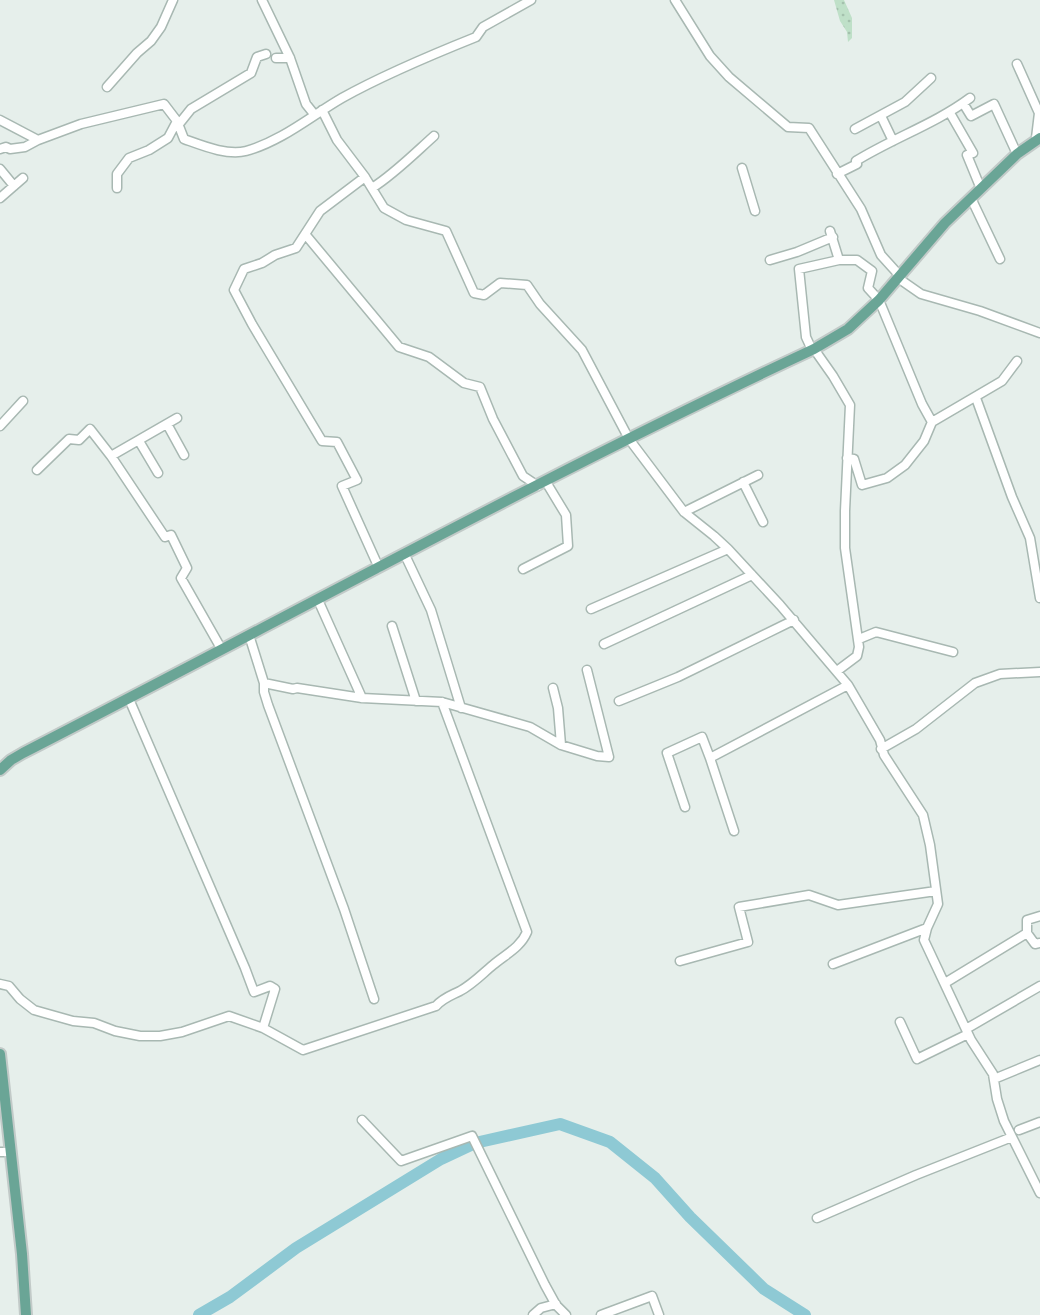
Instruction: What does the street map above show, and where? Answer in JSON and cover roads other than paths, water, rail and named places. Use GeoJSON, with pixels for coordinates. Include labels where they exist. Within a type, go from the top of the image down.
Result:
{"type":"FeatureCollection","features":[{"type":"Feature","properties":{"kind":"main road"},"geometry":{"type":"LineString","coordinates":[[0,770],[10,760],[249,635],[542,484],[813,349],[848,329],[879,300],[945,223],[1017,154],[1038,138]]}},
{"type":"Feature","properties":{"kind":"main road"},"geometry":{"type":"LineString","coordinates":[[0,1054],[5,1152],[26,1315]]}},
{"type":"Feature","properties":{"kind":"street"},"geometry":{"type":"LineString","coordinates":[[107,87],[137,53],[151,41],[161,27],[173,0]]}},
{"type":"Feature","properties":{"kind":"street"},"geometry":{"type":"LineString","coordinates":[[262,0],[290,58],[306,104],[318,112],[365,177],[384,208],[406,220],[446,231],[474,293],[484,295],[500,283],[526,285],[582,351],[629,440],[684,512],[728,549],[794,621],[848,685],[880,740],[881,749],[923,815],[930,845],[938,904],[924,940],[967,1031],[993,1074],[997,1099],[1004,1121],[1040,1193]]}},
{"type":"Feature","properties":{"kind":"street"},"geometry":{"type":"LineString","coordinates":[[0,149],[25,147],[81,124],[164,104],[178,122],[184,139],[210,149],[244,152],[285,135],[318,112],[361,88],[476,37],[483,27],[531,0]]}},
{"type":"Feature","properties":{"kind":"street"},"geometry":{"type":"LineString","coordinates":[[675,0],[710,56],[729,77],[788,127],[810,128],[861,209],[881,255],[899,277],[921,294],[980,311],[1040,333]]}},
{"type":"Feature","properties":{"kind":"street"},"geometry":{"type":"LineString","coordinates":[[117,188],[117,174],[129,158],[149,150],[168,138],[190,109],[252,73],[257,57],[266,54]]}},
{"type":"Feature","properties":{"kind":"street"},"geometry":{"type":"LineString","coordinates":[[276,58],[290,58]]}},
{"type":"Feature","properties":{"kind":"street"},"geometry":{"type":"LineString","coordinates":[[1017,64],[1039,113],[1038,138]]}},
{"type":"Feature","properties":{"kind":"street"},"geometry":{"type":"LineString","coordinates":[[855,129],[905,102],[931,78]]}},
{"type":"Feature","properties":{"kind":"street"},"geometry":{"type":"LineString","coordinates":[[837,174],[857,164],[856,161],[873,151],[950,114],[967,101],[972,116],[994,104],[1017,154]]}},
{"type":"Feature","properties":{"kind":"street"},"geometry":{"type":"LineString","coordinates":[[950,114],[973,153],[968,155],[981,189]]}},
{"type":"Feature","properties":{"kind":"street"},"geometry":{"type":"LineString","coordinates":[[881,116],[892,141]]}},
{"type":"Feature","properties":{"kind":"street"},"geometry":{"type":"LineString","coordinates":[[0,120],[39,140]]}},
{"type":"Feature","properties":{"kind":"street"},"geometry":{"type":"LineString","coordinates":[[372,188],[386,179],[434,136]]}},
{"type":"Feature","properties":{"kind":"street"},"geometry":{"type":"LineString","coordinates":[[742,168],[755,211]]}},
{"type":"Feature","properties":{"kind":"street"},"geometry":{"type":"LineString","coordinates":[[0,169],[14,186]]}},
{"type":"Feature","properties":{"kind":"street"},"geometry":{"type":"LineString","coordinates":[[365,177],[320,211],[296,248],[244,269],[234,290],[322,441],[337,442],[357,480],[342,486],[379,568]]}},
{"type":"Feature","properties":{"kind":"street"},"geometry":{"type":"LineString","coordinates":[[0,198],[23,178]]}},
{"type":"Feature","properties":{"kind":"street"},"geometry":{"type":"LineString","coordinates":[[972,198],[1000,259]]}},
{"type":"Feature","properties":{"kind":"street"},"geometry":{"type":"LineString","coordinates":[[305,234],[399,347],[429,357],[464,383],[480,387],[493,419],[523,476],[542,484],[566,515],[568,546],[523,569]]}},
{"type":"Feature","properties":{"kind":"street"},"geometry":{"type":"LineString","coordinates":[[770,260],[797,252],[832,234],[839,260]]}},
{"type":"Feature","properties":{"kind":"street"},"geometry":{"type":"LineString","coordinates":[[837,671],[857,656],[859,639],[845,548],[850,405],[806,338],[799,269],[839,260],[857,260],[872,271],[868,288],[879,300],[922,404],[932,422]]}},
{"type":"Feature","properties":{"kind":"street"},"geometry":{"type":"LineString","coordinates":[[848,459],[854,459],[862,485],[887,478],[905,465],[924,441],[932,422],[1002,381],[1017,361]]}},
{"type":"Feature","properties":{"kind":"street"},"geometry":{"type":"LineString","coordinates":[[976,398],[991,435],[1011,497],[1030,538],[1040,598]]}},
{"type":"Feature","properties":{"kind":"street"},"geometry":{"type":"LineString","coordinates":[[0,426],[23,401]]}},
{"type":"Feature","properties":{"kind":"street"},"geometry":{"type":"LineString","coordinates":[[111,456],[177,418]]}},
{"type":"Feature","properties":{"kind":"street"},"geometry":{"type":"LineString","coordinates":[[167,424],[184,455]]}},
{"type":"Feature","properties":{"kind":"street"},"geometry":{"type":"LineString","coordinates":[[37,470],[69,440],[79,440],[90,429],[111,456],[165,537],[171,535],[187,568],[181,578],[222,650]]}},
{"type":"Feature","properties":{"kind":"street"},"geometry":{"type":"LineString","coordinates":[[139,441],[158,473]]}},
{"type":"Feature","properties":{"kind":"street"},"geometry":{"type":"LineString","coordinates":[[684,512],[758,475]]}},
{"type":"Feature","properties":{"kind":"street"},"geometry":{"type":"LineString","coordinates":[[743,482],[763,522]]}},
{"type":"Feature","properties":{"kind":"street"},"geometry":{"type":"LineString","coordinates":[[591,609],[728,549]]}},
{"type":"Feature","properties":{"kind":"street"},"geometry":{"type":"LineString","coordinates":[[405,555],[431,610],[461,708]]}},
{"type":"Feature","properties":{"kind":"street"},"geometry":{"type":"LineString","coordinates":[[604,644],[752,575]]}},
{"type":"Feature","properties":{"kind":"street"},"geometry":{"type":"LineString","coordinates":[[318,600],[362,698]]}},
{"type":"Feature","properties":{"kind":"street"},"geometry":{"type":"LineString","coordinates":[[619,701],[696,668],[794,621]]}},
{"type":"Feature","properties":{"kind":"street"},"geometry":{"type":"LineString","coordinates":[[392,626],[416,701]]}},
{"type":"Feature","properties":{"kind":"street"},"geometry":{"type":"LineString","coordinates":[[859,639],[876,633],[954,652]]}},
{"type":"Feature","properties":{"kind":"street"},"geometry":{"type":"LineString","coordinates":[[249,635],[264,683],[268,705],[348,918],[374,999]]}},
{"type":"Feature","properties":{"kind":"street"},"geometry":{"type":"LineString","coordinates":[[264,683],[362,698],[442,702],[530,728],[561,745],[597,756],[609,757],[587,670]]}},
{"type":"Feature","properties":{"kind":"street"},"geometry":{"type":"LineString","coordinates":[[881,749],[916,729],[975,683],[1000,674],[1040,672]]}},
{"type":"Feature","properties":{"kind":"street"},"geometry":{"type":"LineString","coordinates":[[710,758],[848,685]]}},
{"type":"Feature","properties":{"kind":"street"},"geometry":{"type":"LineString","coordinates":[[553,688],[558,708],[561,745]]}},
{"type":"Feature","properties":{"kind":"street"},"geometry":{"type":"LineString","coordinates":[[129,699],[254,992],[270,986],[275,989],[263,1028]]}},
{"type":"Feature","properties":{"kind":"street"},"geometry":{"type":"LineString","coordinates":[[0,984],[9,986],[34,1010],[73,1021],[94,1023],[115,1031],[140,1036],[160,1036],[182,1032],[229,1017],[263,1028],[303,1050],[436,1006],[443,998],[481,977],[494,964],[522,944],[527,932],[442,702]]}},
{"type":"Feature","properties":{"kind":"street"},"geometry":{"type":"LineString","coordinates":[[685,807],[667,753],[702,737],[734,831]]}},
{"type":"Feature","properties":{"kind":"street"},"geometry":{"type":"LineString","coordinates":[[680,962],[748,942],[739,907],[809,895],[838,905],[936,891]]}},
{"type":"Feature","properties":{"kind":"street"},"geometry":{"type":"LineString","coordinates":[[1040,916],[1027,920],[1027,933],[1035,945],[1040,943]]}},
{"type":"Feature","properties":{"kind":"street"},"geometry":{"type":"LineString","coordinates":[[833,964],[927,928]]}},
{"type":"Feature","properties":{"kind":"street"},"geometry":{"type":"LineString","coordinates":[[945,983],[1027,933]]}},
{"type":"Feature","properties":{"kind":"street"},"geometry":{"type":"LineString","coordinates":[[900,1022],[917,1059],[1040,986]]}},
{"type":"Feature","properties":{"kind":"street"},"geometry":{"type":"LineString","coordinates":[[994,1079],[1040,1060]]}},
{"type":"Feature","properties":{"kind":"street"},"geometry":{"type":"LineString","coordinates":[[362,1120],[401,1161],[472,1136],[555,1304],[566,1315]]}},
{"type":"Feature","properties":{"kind":"street"},"geometry":{"type":"LineString","coordinates":[[1019,1130],[1040,1122]]}},
{"type":"Feature","properties":{"kind":"street"},"geometry":{"type":"LineString","coordinates":[[817,1218],[916,1174],[1012,1137]]}},
{"type":"Feature","properties":{"kind":"street"},"geometry":{"type":"LineString","coordinates":[[601,1315],[652,1296],[659,1315]]}},
{"type":"Feature","properties":{"kind":"street"},"geometry":{"type":"LineString","coordinates":[[533,1315],[541,1308],[555,1304]]}},
{"type":"Feature","properties":{"kind":"waterway"},"geometry":{"type":"LineString","coordinates":[[199,1315],[230,1297],[296,1248],[441,1159],[475,1143],[560,1124],[610,1142],[655,1178],[690,1217],[764,1289],[805,1315]]}}]}
